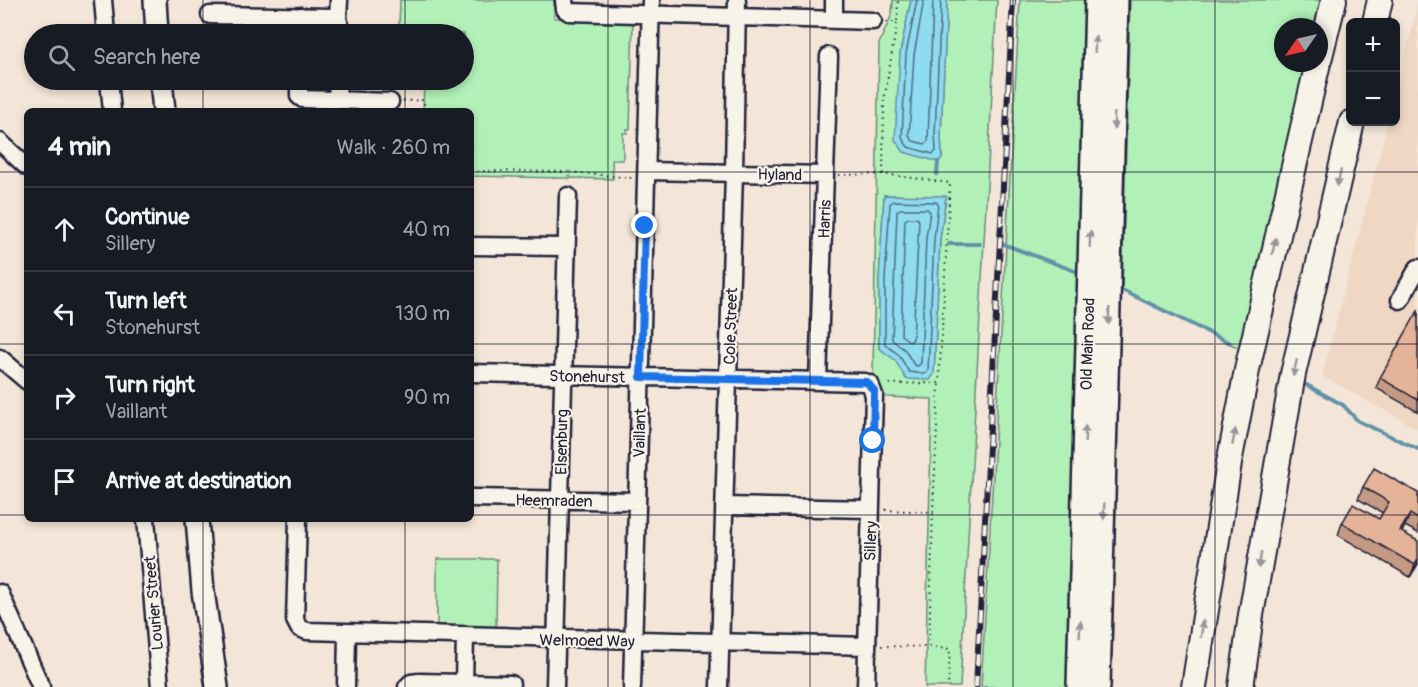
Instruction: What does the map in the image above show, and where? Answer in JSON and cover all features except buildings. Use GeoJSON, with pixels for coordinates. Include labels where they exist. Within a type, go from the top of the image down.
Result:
{"type":"FeatureCollection","features":[{"type":"Feature","properties":{"kind":"highway"},"geometry":{"type":"LineString","coordinates":[[1328,25],[1334,0]]}},
{"type":"Feature","properties":{"kind":"highway"},"geometry":{"type":"LineString","coordinates":[[1376,18],[1380,0]]}},
{"type":"Feature","properties":{"kind":"highway"},"geometry":{"type":"LineString","coordinates":[[1194,687],[1229,463],[1248,365],[1317,72]]}},
{"type":"Feature","properties":{"kind":"highway"},"geometry":{"type":"LineString","coordinates":[[1242,687],[1251,615],[1293,374],[1351,126]]}},
{"type":"Feature","properties":{"kind":"main road"},"geometry":{"type":"LineString","coordinates":[[154,0],[156,24]]}},
{"type":"Feature","properties":{"kind":"main road","name":"Old Main Road"},"geometry":{"type":"LineString","coordinates":[[1078,687],[1096,0]]}},
{"type":"Feature","properties":{"kind":"main road","name":"Old Main Road"},"geometry":{"type":"LineString","coordinates":[[1099,687],[1117,0]]}},
{"type":"Feature","properties":{"kind":"main road"},"geometry":{"type":"LineString","coordinates":[[162,90],[164,108]]}},
{"type":"Feature","properties":{"kind":"main road"},"geometry":{"type":"LineString","coordinates":[[197,522],[203,591],[217,687]]}},
{"type":"Feature","properties":{"kind":"main road"},"geometry":{"type":"LineString","coordinates":[[203,591],[201,621],[205,687]]}},
{"type":"Feature","properties":{"kind":"street"},"geometry":{"type":"LineString","coordinates":[[103,0],[105,24]]}},
{"type":"Feature","properties":{"kind":"street"},"geometry":{"type":"LineString","coordinates":[[338,24],[339,0]]}},
{"type":"Feature","properties":{"kind":"street"},"geometry":{"type":"LineString","coordinates":[[564,0],[565,9],[569,12],[650,7],[737,8],[873,21]]}},
{"type":"Feature","properties":{"kind":"street"},"geometry":{"type":"LineString","coordinates":[[834,0],[834,19]]}},
{"type":"Feature","properties":{"kind":"street","name":"Vaillant"},"geometry":{"type":"LineString","coordinates":[[632,687],[650,7]]}},
{"type":"Feature","properties":{"kind":"street","name":"Cole Street"},"geometry":{"type":"LineString","coordinates":[[719,687],[737,8]]}},
{"type":"Feature","properties":{"kind":"street"},"geometry":{"type":"LineString","coordinates":[[210,15],[332,17],[336,24]]}},
{"type":"Feature","properties":{"kind":"street"},"geometry":{"type":"LineString","coordinates":[[301,16],[301,24]]}},
{"type":"Feature","properties":{"kind":"street","name":"Harris"},"geometry":{"type":"LineString","coordinates":[[818,381],[829,56]]}},
{"type":"Feature","properties":{"kind":"street"},"geometry":{"type":"LineString","coordinates":[[111,90],[112,108]]}},
{"type":"Feature","properties":{"kind":"street"},"geometry":{"type":"LineString","coordinates":[[299,90],[299,96],[310,105],[337,100],[390,102]]}},
{"type":"Feature","properties":{"kind":"street"},"geometry":{"type":"LineString","coordinates":[[337,100],[338,90]]}},
{"type":"Feature","properties":{"kind":"street"},"geometry":{"type":"LineString","coordinates":[[0,142],[24,164]]}},
{"type":"Feature","properties":{"kind":"street","name":"Hyland"},"geometry":{"type":"LineString","coordinates":[[647,175],[734,173],[825,175]]}},
{"type":"Feature","properties":{"kind":"street","name":"Elsenburg"},"geometry":{"type":"LineString","coordinates":[[555,687],[568,196]]}},
{"type":"Feature","properties":{"kind":"street"},"geometry":{"type":"LineString","coordinates":[[474,246],[566,247]]}},
{"type":"Feature","properties":{"kind":"street"},"geometry":{"type":"LineString","coordinates":[[1400,300],[1418,268]]}},
{"type":"Feature","properties":{"kind":"street"},"geometry":{"type":"LineString","coordinates":[[0,358],[24,378]]}},
{"type":"Feature","properties":{"kind":"street","name":"Stonehurst"},"geometry":{"type":"LineString","coordinates":[[474,373],[865,382],[872,389]]}},
{"type":"Feature","properties":{"kind":"street","name":"Sillery"},"geometry":{"type":"LineString","coordinates":[[866,687],[872,389]]}},
{"type":"Feature","properties":{"kind":"street","name":"Heemraden"},"geometry":{"type":"LineString","coordinates":[[474,498],[638,501]]}},
{"type":"Feature","properties":{"kind":"street"},"geometry":{"type":"LineString","coordinates":[[724,506],[870,509]]}},
{"type":"Feature","properties":{"kind":"street","name":"Lourier Street"},"geometry":{"type":"LineString","coordinates":[[146,522],[160,687]]}},
{"type":"Feature","properties":{"kind":"street","name":"Welmoed Way"},"geometry":{"type":"LineString","coordinates":[[298,522],[295,620],[300,628],[307,632],[867,646]]}},
{"type":"Feature","properties":{"kind":"street"},"geometry":{"type":"LineString","coordinates":[[0,593],[41,687]]}},
{"type":"Feature","properties":{"kind":"street"},"geometry":{"type":"LineString","coordinates":[[346,687],[347,634]]}},
{"type":"Feature","properties":{"kind":"street"},"geometry":{"type":"LineString","coordinates":[[464,683],[465,637]]}},
{"type":"Feature","properties":{"kind":"street"},"geometry":{"type":"LineString","coordinates":[[407,687],[414,682],[511,684]]}},
{"type":"Feature","properties":{"kind":"path"},"geometry":{"type":"LineString","coordinates":[[883,174],[884,101],[897,22],[898,0]]}},
{"type":"Feature","properties":{"kind":"path"},"geometry":{"type":"LineString","coordinates":[[873,21],[897,22]]}},
{"type":"Feature","properties":{"kind":"path"},"geometry":{"type":"LineString","coordinates":[[390,102],[424,100],[424,108]]}},
{"type":"Feature","properties":{"kind":"path"},"geometry":{"type":"LineString","coordinates":[[474,171],[647,175]]}},
{"type":"Feature","properties":{"kind":"path"},"geometry":{"type":"LineString","coordinates":[[568,196],[570,172]]}},
{"type":"Feature","properties":{"kind":"path"},"geometry":{"type":"LineString","coordinates":[[825,175],[883,174],[950,183],[933,512],[929,647]]}},
{"type":"Feature","properties":{"kind":"path"},"geometry":{"type":"LineString","coordinates":[[872,389],[939,383]]}},
{"type":"Feature","properties":{"kind":"path"},"geometry":{"type":"LineString","coordinates":[[870,509],[933,512]]}},
{"type":"Feature","properties":{"kind":"path"},"geometry":{"type":"LineString","coordinates":[[867,646],[950,649],[948,687]]}},
{"type":"Feature","properties":{"kind":"shaded area"},"geometry":{"type":"Polygon","coordinates":[[[1418,3],[1418,429],[1322,376],[1387,126],[1400,126],[1400,75],[1418,3]]]}},
{"type":"Feature","properties":{"kind":"green space"},"geometry":{"type":"Polygon","coordinates":[[[400,0],[554,0],[554,18],[633,20],[630,129],[627,129],[627,133],[623,133],[623,160],[612,160],[613,179],[474,176],[474,108],[423,108],[424,90],[474,90],[474,24],[399,24],[400,0]]]}},
{"type":"Feature","properties":{"kind":"green space"},"geometry":{"type":"Polygon","coordinates":[[[893,0],[911,0],[900,53],[932,160],[938,162],[942,158],[947,0],[997,0],[960,687],[925,687],[932,399],[886,397],[873,372],[879,44],[892,14],[893,0]],[[884,195],[879,280],[879,348],[895,359],[906,379],[934,374],[940,239],[946,197],[884,195]]]}},
{"type":"Feature","properties":{"kind":"green space"},"geometry":{"type":"Polygon","coordinates":[[[1020,0],[1086,0],[1068,687],[981,687],[1020,0]]]}},
{"type":"Feature","properties":{"kind":"green space"},"geometry":{"type":"Polygon","coordinates":[[[1130,0],[1322,0],[1318,18],[1274,18],[1274,72],[1305,72],[1239,348],[1122,290],[1130,0]]]}},
{"type":"Feature","properties":{"kind":"green space"},"geometry":{"type":"Polygon","coordinates":[[[437,559],[497,559],[496,628],[437,626],[437,559]]]}},
{"type":"Feature","properties":{"kind":"water"},"geometry":{"type":"Polygon","coordinates":[[[911,0],[947,0],[942,158],[938,162],[904,152],[895,140],[900,53],[911,0]]]}},
{"type":"Feature","properties":{"kind":"water"},"geometry":{"type":"Polygon","coordinates":[[[884,195],[946,196],[940,239],[934,374],[930,380],[906,379],[895,360],[879,348],[879,280],[884,195]]]}},
{"type":"Feature","properties":{"kind":"waterway"},"geometry":{"type":"LineString","coordinates":[[937,174],[938,162]]}},
{"type":"Feature","properties":{"kind":"waterway"},"geometry":{"type":"LineString","coordinates":[[949,244],[980,244]]}},
{"type":"Feature","properties":{"kind":"waterway"},"geometry":{"type":"LineString","coordinates":[[1003,244],[1075,271]]}},
{"type":"Feature","properties":{"kind":"waterway"},"geometry":{"type":"LineString","coordinates":[[1122,290],[1230,343]]}},
{"type":"Feature","properties":{"kind":"waterway"},"geometry":{"type":"LineString","coordinates":[[1301,382],[1343,405],[1358,421],[1418,449]]}},
{"type":"Feature","properties":{"kind":"railway"},"geometry":{"type":"LineString","coordinates":[[976,687],[1013,0]]}},
{"type":"Feature","properties":{"kind":"route"},"geometry":{"type":"LineString","coordinates":[[645,226],[641,377],[867,382],[874,391],[873,441]]}}]}
